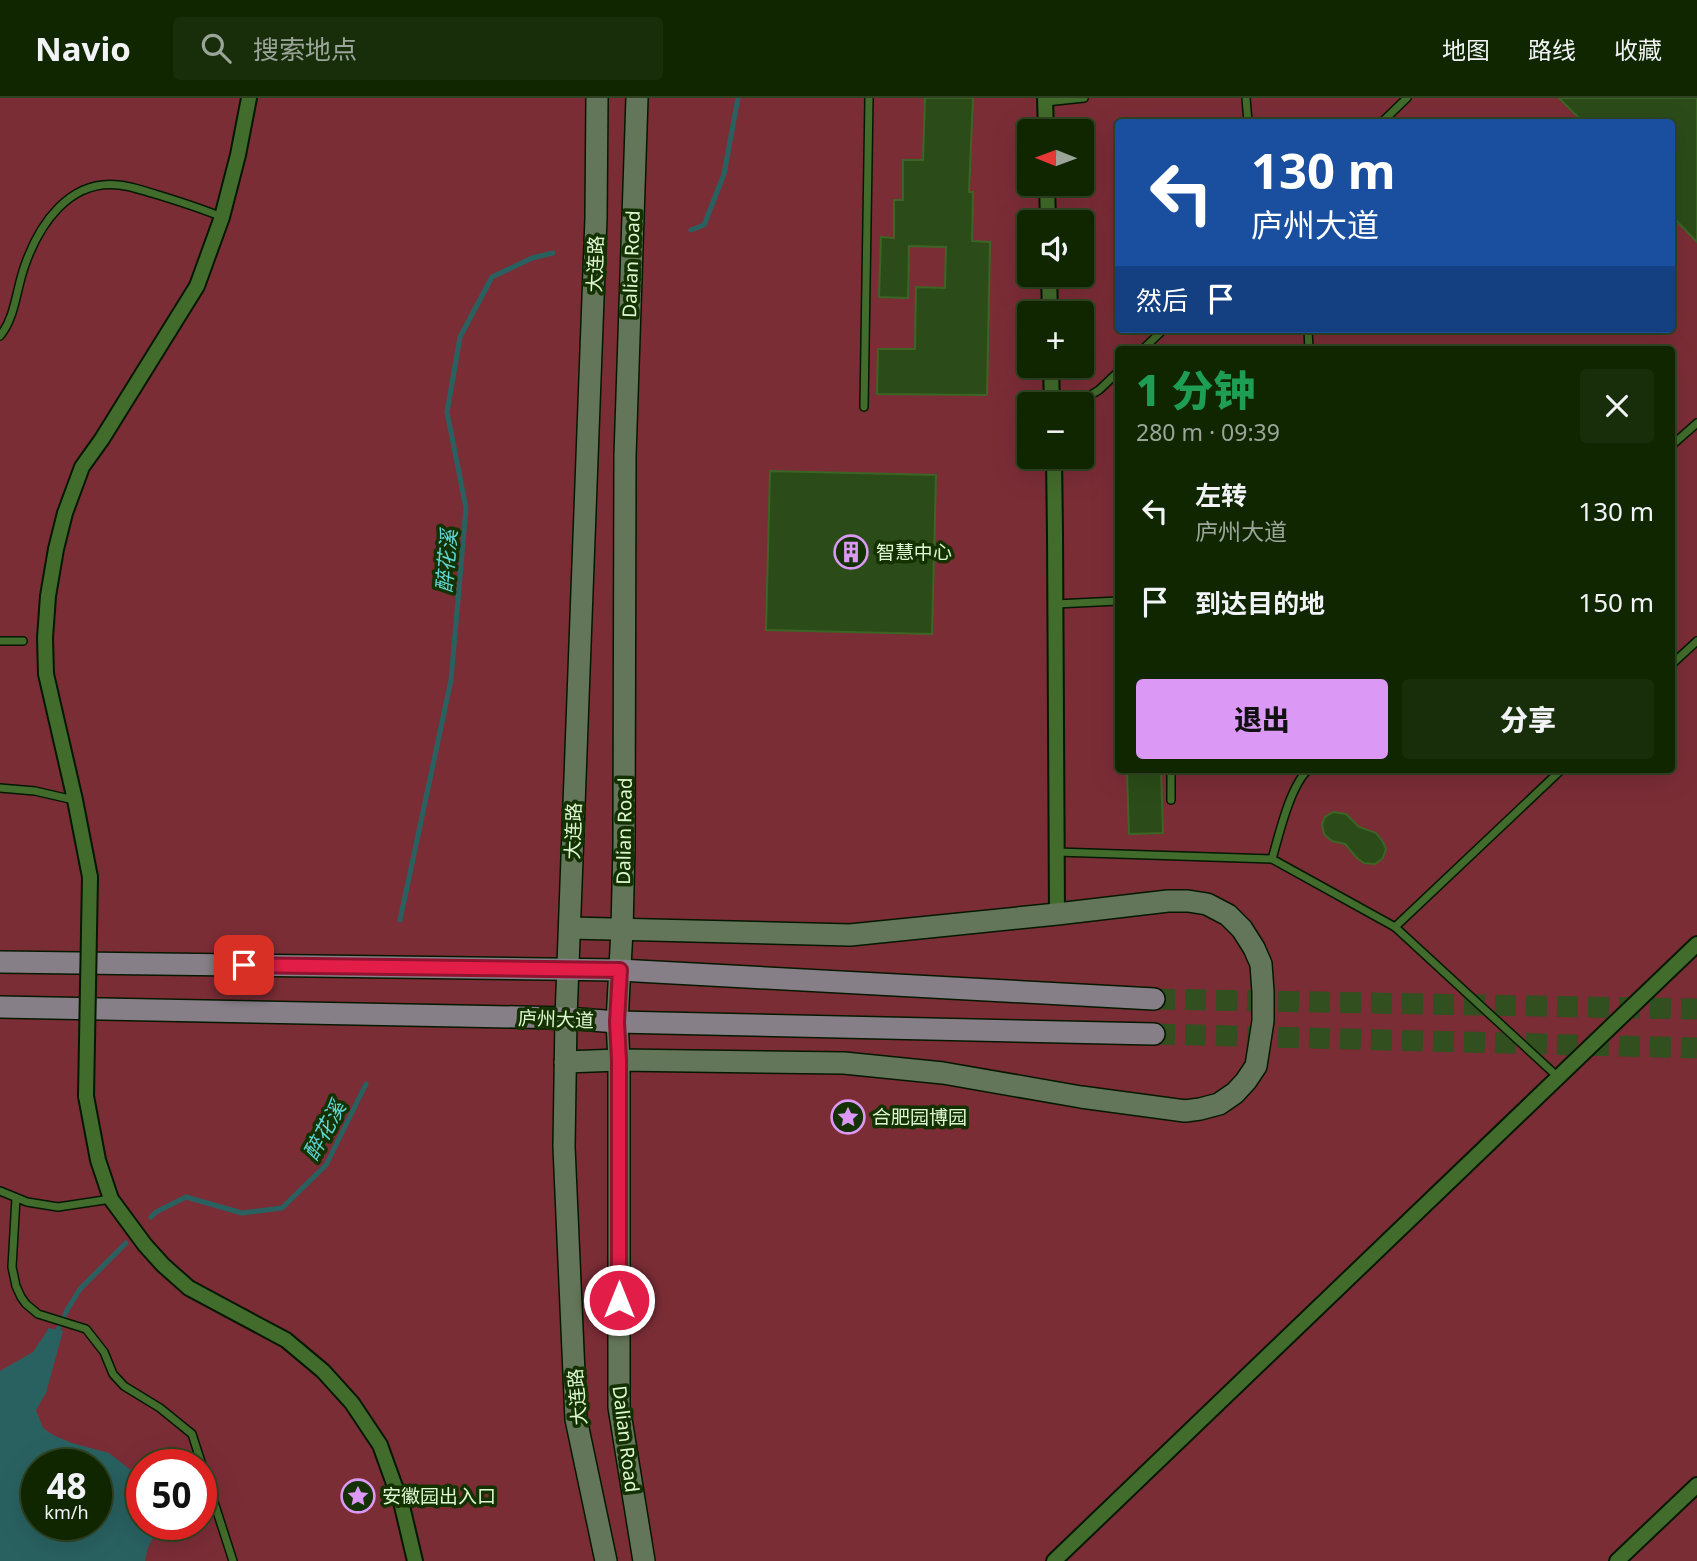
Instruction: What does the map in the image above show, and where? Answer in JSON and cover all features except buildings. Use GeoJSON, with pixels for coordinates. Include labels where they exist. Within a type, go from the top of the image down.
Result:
{"type":"FeatureCollection","features":[{"type":"Feature","properties":{"kind":"main road","name":"大连路"},"geometry":{"type":"LineString","coordinates":[[597,98],[596,218],[566,1018],[564,1147],[576,1419],[606,1561]]}},
{"type":"Feature","properties":{"kind":"main road","name":"Dalian Road"},"geometry":{"type":"LineString","coordinates":[[637,98],[625,456],[622,930],[617,1022],[619,1407],[644,1561]]}},
{"type":"Feature","properties":{"kind":"main road"},"geometry":{"type":"LineString","coordinates":[[565,1062],[619,1060],[844,1063],[943,1073],[1082,1097],[1185,1111],[1219,1104],[1247,1081],[1256,1066],[1263,1021],[1261,964],[1254,948],[1242,929],[1228,915],[1207,904],[1188,901],[1156,902],[850,935],[570,928]]}},
{"type":"Feature","properties":{"kind":"main road"},"geometry":{"type":"LineString","coordinates":[[0,962],[620,970],[1154,999]]}},
{"type":"Feature","properties":{"kind":"main road","name":"庐州大道"},"geometry":{"type":"LineString","coordinates":[[0,1007],[566,1018],[617,1022],[1154,1034]]}},
{"type":"Feature","properties":{"kind":"street"},"geometry":{"type":"LineString","coordinates":[[249,98],[222,217],[197,286],[82,467],[65,513],[48,596],[46,674],[90,877],[86,1097],[98,1160],[111,1199],[145,1245],[189,1287],[286,1340],[323,1371],[352,1403],[380,1445],[402,1506],[415,1561]]}},
{"type":"Feature","properties":{"kind":"street"},"geometry":{"type":"LineString","coordinates":[[1045,100],[1046,119]]}},
{"type":"Feature","properties":{"kind":"street"},"geometry":{"type":"LineString","coordinates":[[1054,469],[1057,914]]}},
{"type":"Feature","properties":{"kind":"street"},"geometry":{"type":"LineString","coordinates":[[1054,1561],[1697,944]]}},
{"type":"Feature","properties":{"kind":"street"},"geometry":{"type":"LineString","coordinates":[[1617,1561],[1697,1485]]}},
{"type":"Feature","properties":{"kind":"lane"},"geometry":{"type":"LineString","coordinates":[[864,407],[869,98]]}},
{"type":"Feature","properties":{"kind":"lane"},"geometry":{"type":"LineString","coordinates":[[1045,100],[1084,98]]}},
{"type":"Feature","properties":{"kind":"lane"},"geometry":{"type":"LineString","coordinates":[[1246,98],[1248,119]]}},
{"type":"Feature","properties":{"kind":"lane"},"geometry":{"type":"LineString","coordinates":[[1384,119],[1407,98]]}},
{"type":"Feature","properties":{"kind":"lane"},"geometry":{"type":"LineString","coordinates":[[0,336],[12,315],[31,247],[58,206],[73,195],[90,188],[118,185],[175,200],[222,217]]}},
{"type":"Feature","properties":{"kind":"lane"},"geometry":{"type":"LineString","coordinates":[[1146,346],[1160,333]]}},
{"type":"Feature","properties":{"kind":"lane"},"geometry":{"type":"LineString","coordinates":[[1094,393],[1115,375]]}},
{"type":"Feature","properties":{"kind":"lane"},"geometry":{"type":"LineString","coordinates":[[1675,442],[1697,423]]}},
{"type":"Feature","properties":{"kind":"lane"},"geometry":{"type":"LineString","coordinates":[[1056,604],[1115,601]]}},
{"type":"Feature","properties":{"kind":"lane"},"geometry":{"type":"LineString","coordinates":[[0,641],[23,641]]}},
{"type":"Feature","properties":{"kind":"lane"},"geometry":{"type":"LineString","coordinates":[[1675,661],[1697,641]]}},
{"type":"Feature","properties":{"kind":"lane"},"geometry":{"type":"LineString","coordinates":[[1171,773],[1171,800]]}},
{"type":"Feature","properties":{"kind":"lane"},"geometry":{"type":"LineString","coordinates":[[1272,859],[1285,813],[1304,773]]}},
{"type":"Feature","properties":{"kind":"lane"},"geometry":{"type":"LineString","coordinates":[[1395,927],[1558,773]]}},
{"type":"Feature","properties":{"kind":"lane"},"geometry":{"type":"LineString","coordinates":[[0,788],[35,791],[75,800]]}},
{"type":"Feature","properties":{"kind":"lane"},"geometry":{"type":"LineString","coordinates":[[1057,852],[1272,859],[1395,927],[1558,1077]]}},
{"type":"Feature","properties":{"kind":"lane"},"geometry":{"type":"LineString","coordinates":[[0,1191],[27,1202],[58,1207],[111,1199]]}},
{"type":"Feature","properties":{"kind":"lane"},"geometry":{"type":"LineString","coordinates":[[16,1198],[12,1267],[16,1286],[26,1304],[38,1314],[86,1329],[104,1352],[113,1374],[124,1385],[160,1408],[192,1434],[233,1561]]}},
{"type":"Feature","properties":{"kind":"shaded area","name":"合肥园博园"},"geometry":{"type":"Polygon","coordinates":[[[0,98],[1697,98],[1697,1561],[0,1561],[0,98]]]}},
{"type":"Feature","properties":{"kind":"water"},"geometry":{"type":"Polygon","coordinates":[[[49,1328],[63,1331],[46,1393],[36,1410],[43,1428],[53,1435],[94,1449],[21,1449],[21,1540],[112,1540],[112,1455],[126,1466],[126,1540],[152,1540],[145,1561],[0,1561],[0,1371],[33,1352],[49,1328]]]}},
{"type":"Feature","properties":{"kind":"waterway","name":"醉花溪"},"geometry":{"type":"LineString","coordinates":[[691,230],[704,225],[724,174],[738,98]]}},
{"type":"Feature","properties":{"kind":"waterway","name":"醉花溪"},"geometry":{"type":"LineString","coordinates":[[400,920],[451,680],[466,508],[447,412],[460,337],[492,277],[532,258],[553,253]]}},
{"type":"Feature","properties":{"kind":"waterway","name":"醉花溪"},"geometry":{"type":"LineString","coordinates":[[151,1217],[186,1197],[242,1213],[282,1208],[326,1165],[366,1084]]}},
{"type":"Feature","properties":{"kind":"waterway"},"geometry":{"type":"LineString","coordinates":[[58,1330],[80,1289],[126,1243]]}},
{"type":"Feature","properties":{"kind":"tunnel"},"geometry":{"type":"LineString","coordinates":[[1154,999],[1697,1009]]}},
{"type":"Feature","properties":{"kind":"tunnel"},"geometry":{"type":"LineString","coordinates":[[1154,1034],[1697,1048]]}},
{"type":"Feature","properties":{"kind":"place","name":"智慧中心"},"geometry":{"type":"Point","coordinates":[851,552]}},
{"type":"Feature","properties":{"kind":"place","name":"合肥园博园"},"geometry":{"type":"Point","coordinates":[848,1117]}},
{"type":"Feature","properties":{"kind":"place","name":"安徽园出入口"},"geometry":{"type":"Point","coordinates":[358,1496]}},
{"type":"Feature","properties":{"kind":"route"},"geometry":{"type":"LineString","coordinates":[[244,965],[620,970],[617,1022],[619,1300]]}}]}
